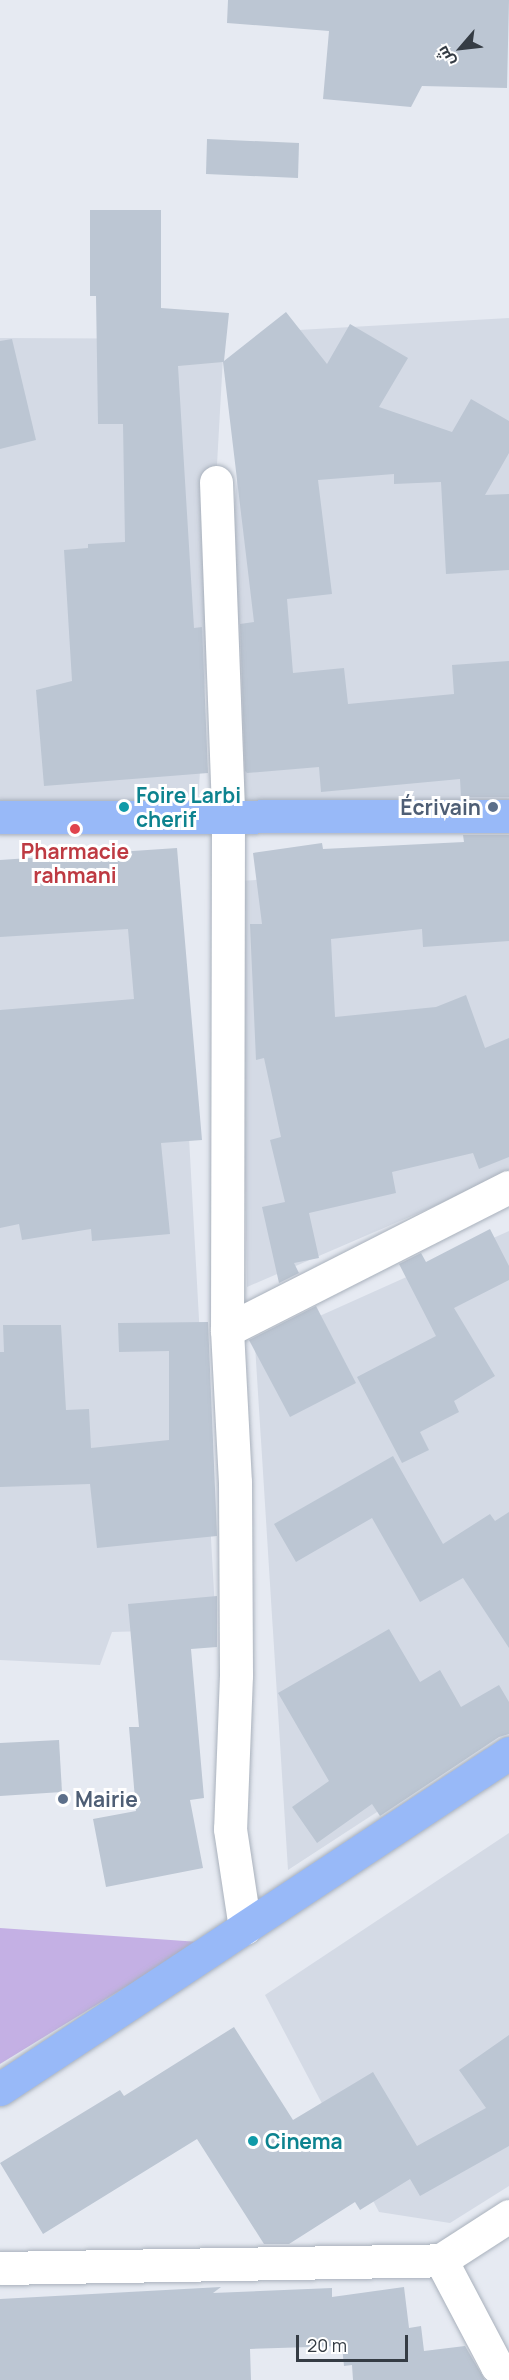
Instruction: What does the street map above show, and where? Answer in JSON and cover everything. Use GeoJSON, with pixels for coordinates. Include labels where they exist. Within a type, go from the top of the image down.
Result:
{"type":"FeatureCollection","features":[{"type":"Feature","properties":{"kind":"main road"},"geometry":{"type":"LineString","coordinates":[[0,817],[509,816]]}},
{"type":"Feature","properties":{"kind":"main road"},"geometry":{"type":"LineString","coordinates":[[0,2089],[509,1753]]}},
{"type":"Feature","properties":{"kind":"street"},"geometry":{"type":"LineString","coordinates":[[216,482],[228,815],[227,1330],[235,1482],[236,1675],[230,1828],[245,1928]]}},
{"type":"Feature","properties":{"kind":"street"},"geometry":{"type":"LineString","coordinates":[[227,1330],[509,1187]]}},
{"type":"Feature","properties":{"kind":"street"},"geometry":{"type":"LineString","coordinates":[[0,2268],[441,2260],[509,2216]]}},
{"type":"Feature","properties":{"kind":"street"},"geometry":{"type":"LineString","coordinates":[[441,2260],[497,2366],[509,2374]]}},
{"type":"Feature","properties":{"kind":"shaded area"},"geometry":{"type":"Polygon","coordinates":[[[509,318],[509,809],[239,804],[233,518],[241,445],[281,331],[509,318]]]}},
{"type":"Feature","properties":{"kind":"shaded area"},"geometry":{"type":"Polygon","coordinates":[[[0,338],[224,339],[198,806],[0,816],[0,338]]]}},
{"type":"Feature","properties":{"kind":"shaded area"},"geometry":{"type":"Polygon","coordinates":[[[174,864],[216,1629],[112,1632],[100,1665],[0,1660],[0,879],[174,864]]]}},
{"type":"Feature","properties":{"kind":"shaded area"},"geometry":{"type":"Polygon","coordinates":[[[509,864],[509,1174],[247,1287],[240,881],[509,864]]]}},
{"type":"Feature","properties":{"kind":"shaded area"},"geometry":{"type":"Polygon","coordinates":[[[509,1231],[509,1726],[288,1870],[255,1345],[509,1231]]]}},
{"type":"Feature","properties":{"kind":"shaded area"},"geometry":{"type":"Polygon","coordinates":[[[509,1833],[509,2186],[450,2223],[379,2212],[265,1995],[509,1833]]]}},
{"type":"Feature","properties":{"kind":"shaded area"},"geometry":{"type":"Polygon","coordinates":[[[0,1928],[199,1942],[0,2064],[0,1928]]]}},
{"type":"Feature","properties":{"kind":"building"},"geometry":{"type":"Polygon","coordinates":[[[228,0],[509,0],[507,88],[422,86],[411,107],[323,99],[329,31],[227,23],[228,0]]]}},
{"type":"Feature","properties":{"kind":"building"},"geometry":{"type":"Polygon","coordinates":[[[207,139],[299,143],[298,178],[206,174],[207,139]]]}},
{"type":"Feature","properties":{"kind":"building"},"geometry":{"type":"Polygon","coordinates":[[[90,210],[161,210],[161,308],[229,313],[224,361],[286,312],[327,364],[350,324],[408,358],[379,407],[452,432],[471,399],[509,421],[509,453],[485,495],[509,494],[509,570],[446,574],[441,482],[394,484],[394,474],[318,480],[332,594],[287,599],[293,673],[344,668],[348,704],[454,694],[452,665],[509,661],[509,797],[461,797],[460,779],[321,792],[319,767],[247,773],[245,771],[240,624],[254,622],[223,362],[178,366],[194,628],[202,627],[208,773],[44,786],[36,690],[72,681],[64,550],[88,548],[88,544],[125,542],[123,424],[98,424],[96,296],[90,296],[90,210]]]}},
{"type":"Feature","properties":{"kind":"building"},"geometry":{"type":"Polygon","coordinates":[[[12,339],[36,440],[0,449],[0,341],[12,339]]]}},
{"type":"Feature","properties":{"kind":"building"},"geometry":{"type":"Polygon","coordinates":[[[463,835],[509,835],[509,941],[423,947],[422,929],[331,939],[335,1017],[436,1007],[466,995],[485,1048],[509,1038],[509,1157],[479,1169],[473,1153],[392,1172],[396,1193],[309,1213],[319,1258],[294,1263],[299,1273],[279,1283],[262,1207],[285,1202],[270,1140],[281,1137],[264,1058],[256,1060],[250,924],[262,924],[253,853],[322,843],[323,849],[464,842],[463,835]]]}},
{"type":"Feature","properties":{"kind":"building"},"geometry":{"type":"Polygon","coordinates":[[[177,848],[202,1140],[161,1143],[170,1234],[92,1241],[91,1229],[22,1240],[19,1224],[0,1228],[0,1010],[134,999],[128,929],[0,937],[0,860],[177,848]]]}},
{"type":"Feature","properties":{"kind":"building"},"geometry":{"type":"Polygon","coordinates":[[[490,1229],[509,1266],[509,1280],[454,1308],[495,1376],[454,1401],[459,1412],[420,1432],[429,1450],[402,1463],[357,1377],[436,1336],[399,1264],[421,1253],[426,1262],[490,1229]]]}},
{"type":"Feature","properties":{"kind":"building"},"geometry":{"type":"Polygon","coordinates":[[[316,1306],[356,1383],[290,1417],[249,1340],[316,1306]]]}},
{"type":"Feature","properties":{"kind":"building"},"geometry":{"type":"Polygon","coordinates":[[[208,1322],[217,1536],[97,1548],[90,1484],[0,1487],[0,1352],[4,1352],[3,1325],[61,1325],[66,1410],[89,1409],[91,1448],[169,1440],[169,1351],[119,1352],[118,1323],[208,1322]]]}},
{"type":"Feature","properties":{"kind":"building"},"geometry":{"type":"Polygon","coordinates":[[[393,1456],[443,1544],[490,1514],[495,1521],[509,1512],[509,1648],[463,1578],[420,1602],[372,1518],[296,1562],[274,1524],[393,1456]]]}},
{"type":"Feature","properties":{"kind":"building"},"geometry":{"type":"Polygon","coordinates":[[[217,1596],[217,1647],[191,1649],[204,1798],[190,1800],[203,1868],[106,1887],[93,1819],[136,1811],[129,1727],[139,1727],[128,1604],[217,1596]]]}},
{"type":"Feature","properties":{"kind":"building"},"geometry":{"type":"Polygon","coordinates":[[[389,1629],[420,1682],[440,1670],[461,1707],[499,1685],[509,1702],[509,1734],[499,1737],[380,1816],[372,1804],[317,1843],[292,1807],[329,1781],[278,1693],[389,1629]]]}},
{"type":"Feature","properties":{"kind":"building"},"geometry":{"type":"Polygon","coordinates":[[[59,1740],[62,1792],[0,1796],[0,1743],[59,1740]]]}},
{"type":"Feature","properties":{"kind":"building"},"geometry":{"type":"Polygon","coordinates":[[[234,2027],[293,2120],[373,2072],[417,2146],[486,2108],[459,2070],[509,2035],[509,2146],[420,2196],[410,2179],[360,2210],[355,2202],[289,2244],[264,2244],[197,2139],[43,2234],[0,2163],[120,2090],[124,2096],[234,2027]]]}},
{"type":"Feature","properties":{"kind":"building"},"geometry":{"type":"Polygon","coordinates":[[[221,2287],[213,2293],[332,2288],[332,2297],[404,2287],[409,2328],[421,2326],[424,2351],[465,2346],[485,2380],[353,2380],[352,2365],[344,2366],[342,2346],[250,2349],[251,2380],[0,2380],[0,2299],[221,2287]]]}},
{"type":"Feature","properties":{"kind":"place","name":"Foire Larbi cherif"},"geometry":{"type":"Point","coordinates":[124,807]}},
{"type":"Feature","properties":{"kind":"place","name":"Écrivain"},"geometry":{"type":"Point","coordinates":[493,807]}},
{"type":"Feature","properties":{"kind":"place","name":"Pharmacie rahmani"},"geometry":{"type":"Point","coordinates":[75,829]}},
{"type":"Feature","properties":{"kind":"place","name":"Mairie"},"geometry":{"type":"Point","coordinates":[63,1799]}},
{"type":"Feature","properties":{"kind":"place","name":"Cinema"},"geometry":{"type":"Point","coordinates":[253,2141]}}]}
